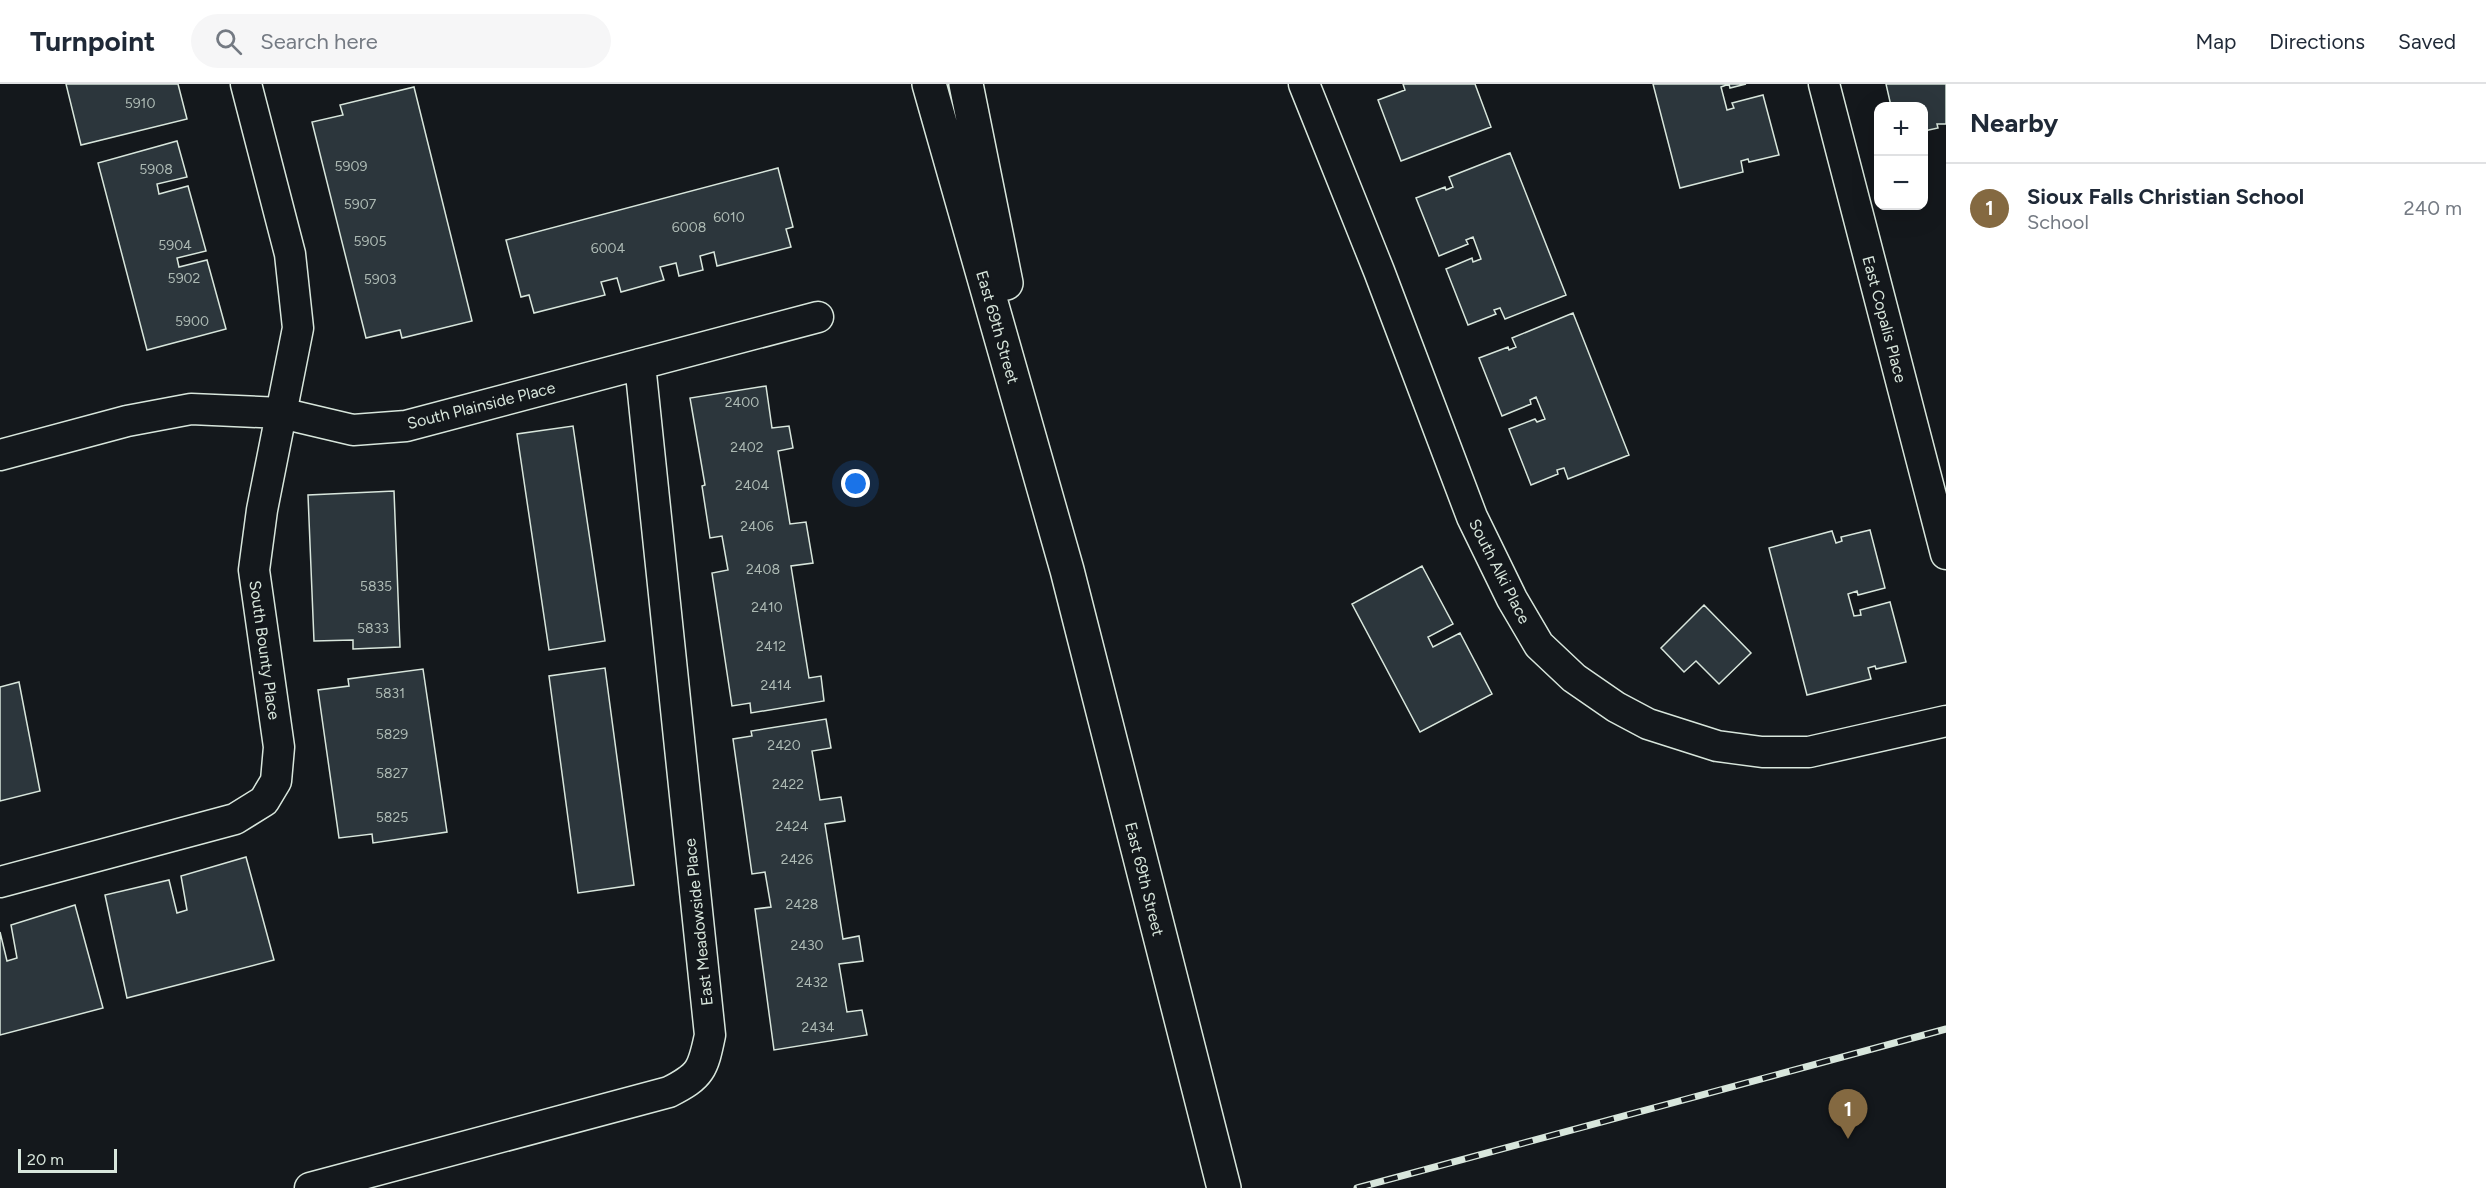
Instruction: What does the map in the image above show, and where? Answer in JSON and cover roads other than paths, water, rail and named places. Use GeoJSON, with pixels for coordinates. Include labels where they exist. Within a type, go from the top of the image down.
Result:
{"type":"FeatureCollection","features":[{"type":"Feature","properties":{"kind":"main road","name":"East 69th Street"},"geometry":{"type":"LineString","coordinates":[[929,84],[1067,570],[1224,1188]]}},
{"type":"Feature","properties":{"kind":"main road","name":"East 69th Street"},"geometry":{"type":"LineString","coordinates":[[966,84],[1067,570]]}},
{"type":"Feature","properties":{"kind":"street","name":"South Bounty Place"},"geometry":{"type":"LineString","coordinates":[[0,882],[236,819],[264,801],[276,781],[279,747],[254,570],[262,510],[298,328],[290,254],[246,84]]}},
{"type":"Feature","properties":{"kind":"street","name":"South Alki Place"},"geometry":{"type":"LineString","coordinates":[[1304,84],[1379,271],[1472,517],[1512,599],[1539,645],[1565,670],[1616,707],[1648,724],[1717,746],[1762,752],[1809,752],[1946,721]]}},
{"type":"Feature","properties":{"kind":"street","name":"East Copalis Place"},"geometry":{"type":"LineString","coordinates":[[1824,84],[1946,554]]}},
{"type":"Feature","properties":{"kind":"street","name":"South Plainside Place"},"geometry":{"type":"LineString","coordinates":[[0,455],[127,421],[191,409],[281,413],[353,430],[406,426],[818,318]]}},
{"type":"Feature","properties":{"kind":"street","name":"East Meadowside Place"},"geometry":{"type":"LineString","coordinates":[[310,1188],[669,1092],[691,1081],[705,1063],[710,1035],[640,364]]}},
{"type":"Feature","properties":{"kind":"railway"},"geometry":{"type":"LineString","coordinates":[[1357,1188],[1946,1029]]}},
{"type":"Feature","properties":{"kind":"place","name":"Sioux Falls Christian School"},"geometry":{"type":"Point","coordinates":[1848,1139]}}]}
